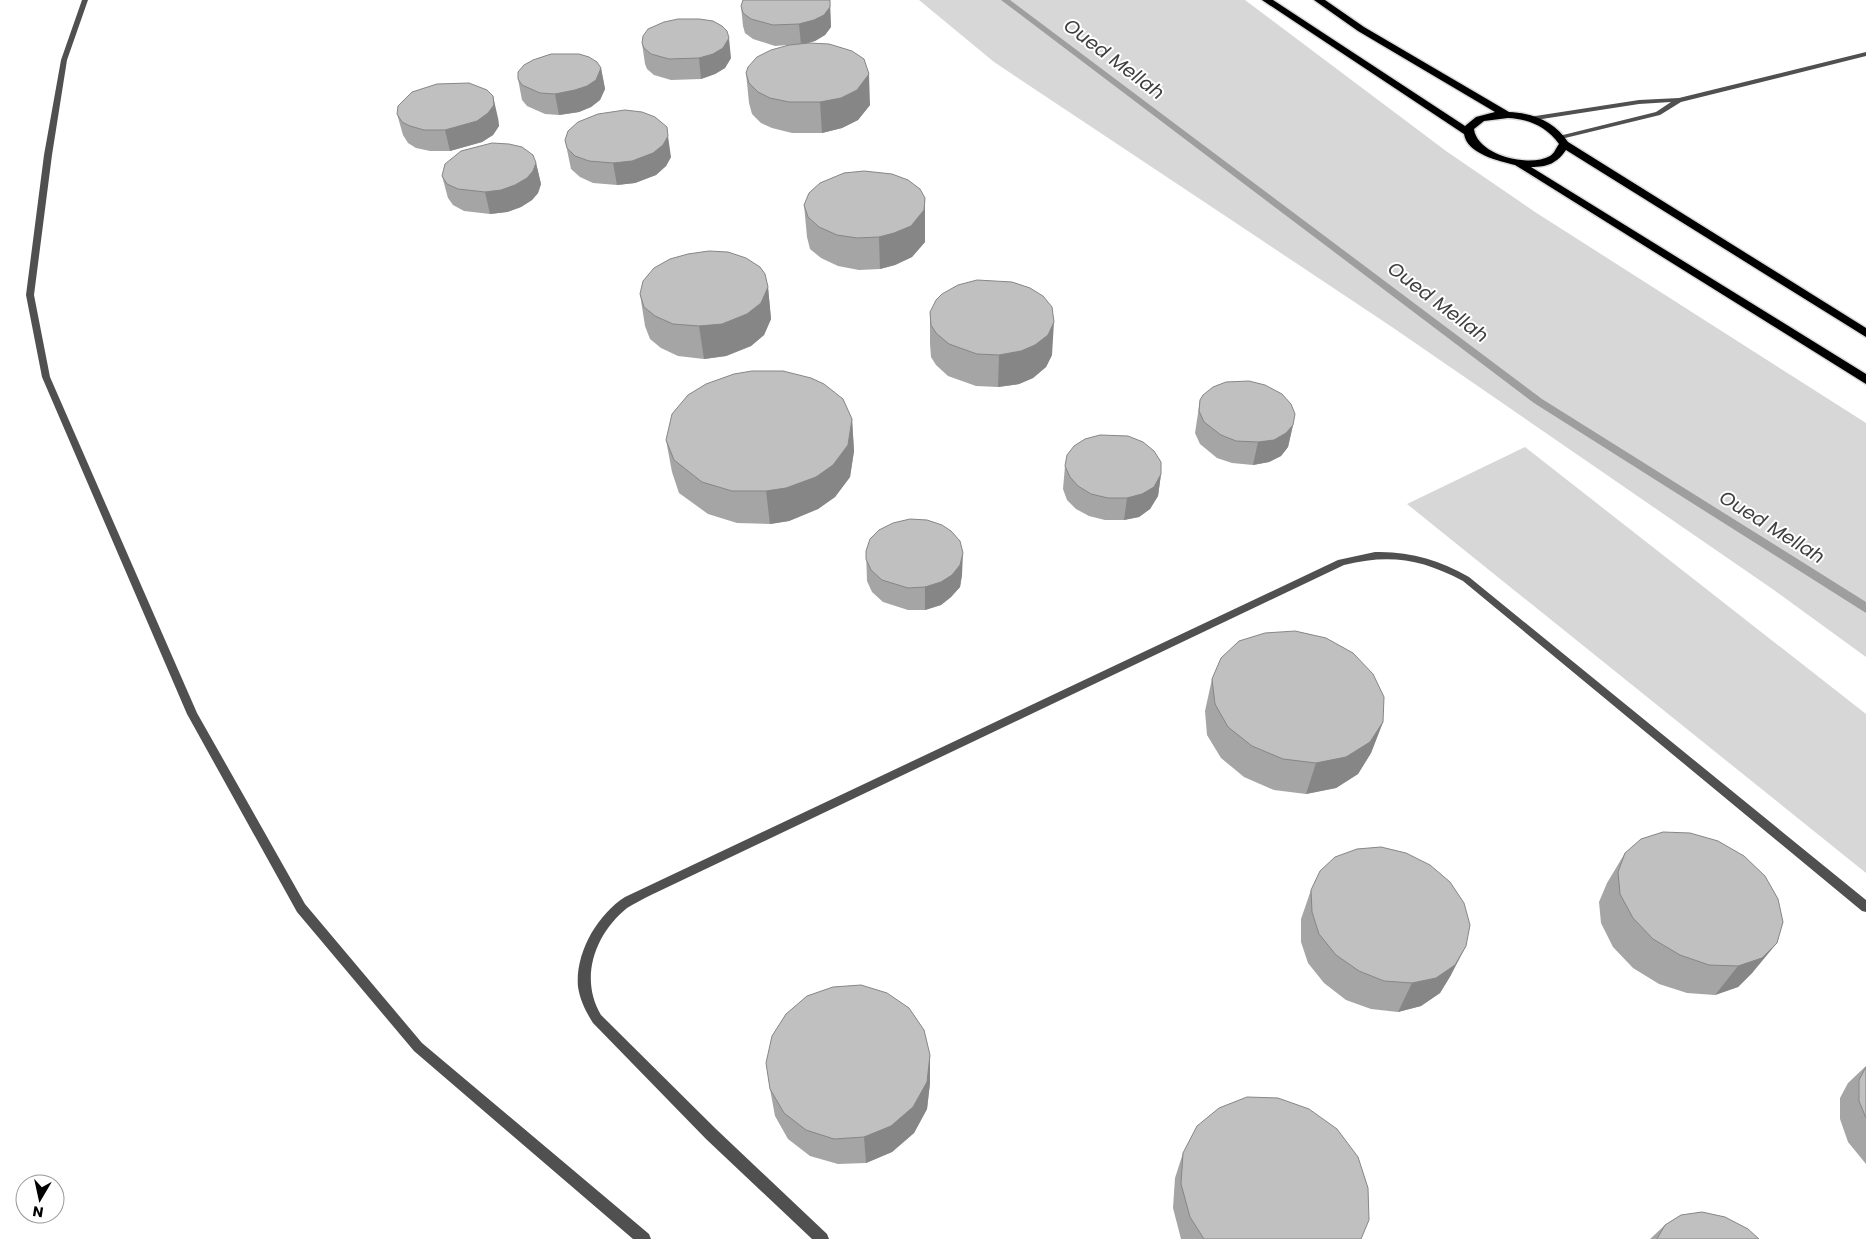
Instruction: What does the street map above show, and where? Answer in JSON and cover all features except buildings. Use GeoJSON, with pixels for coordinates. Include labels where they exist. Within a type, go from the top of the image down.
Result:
{"type":"FeatureCollection","features":[{"type":"Feature","properties":{"kind":"highway"},"geometry":{"type":"LineString","coordinates":[[1267,0],[1467,132]]}},
{"type":"Feature","properties":{"kind":"highway"},"geometry":{"type":"LineString","coordinates":[[1319,0],[1361,28],[1506,115]]}},
{"type":"Feature","properties":{"kind":"highway"},"geometry":{"type":"LineString","coordinates":[[1562,141],[1562,150],[1551,160],[1541,163],[1517,163],[1504,161],[1481,151],[1468,139],[1467,132],[1473,123],[1479,119],[1506,115],[1529,118],[1549,127],[1562,141],[1866,333]]}},
{"type":"Feature","properties":{"kind":"highway"},"geometry":{"type":"LineString","coordinates":[[1517,163],[1866,380]]}},
{"type":"Feature","properties":{"kind":"street"},"geometry":{"type":"LineString","coordinates":[[85,0],[64,60],[48,155],[30,295],[46,377],[192,714],[301,908],[418,1047],[644,1239]]}},
{"type":"Feature","properties":{"kind":"street"},"geometry":{"type":"LineString","coordinates":[[1529,118],[1639,102],[1679,100],[1866,54]]}},
{"type":"Feature","properties":{"kind":"street"},"geometry":{"type":"LineString","coordinates":[[1562,141],[1658,114],[1679,100]]}},
{"type":"Feature","properties":{"kind":"street"},"geometry":{"type":"LineString","coordinates":[[822,1239],[711,1134],[597,1019],[588,1002],[584,984],[585,965],[592,942],[606,921],[625,903],[647,891],[1341,562],[1363,556],[1386,554],[1407,556],[1428,560],[1448,568],[1466,579],[1866,907]]}},
{"type":"Feature","properties":{"kind":"shaded area"},"geometry":{"type":"Polygon","coordinates":[[[919,0],[1245,0],[1446,151],[1535,212],[1866,423],[1866,657],[1771,588],[1389,325],[994,62],[919,0]]]}},
{"type":"Feature","properties":{"kind":"shaded area"},"geometry":{"type":"Polygon","coordinates":[[[1525,447],[1866,714],[1866,873],[1407,504],[1525,447]]]}},
{"type":"Feature","properties":{"kind":"waterway","name":"Oued Mellah"},"geometry":{"type":"LineString","coordinates":[[1005,0],[1538,401],[1866,608]]}}]}
